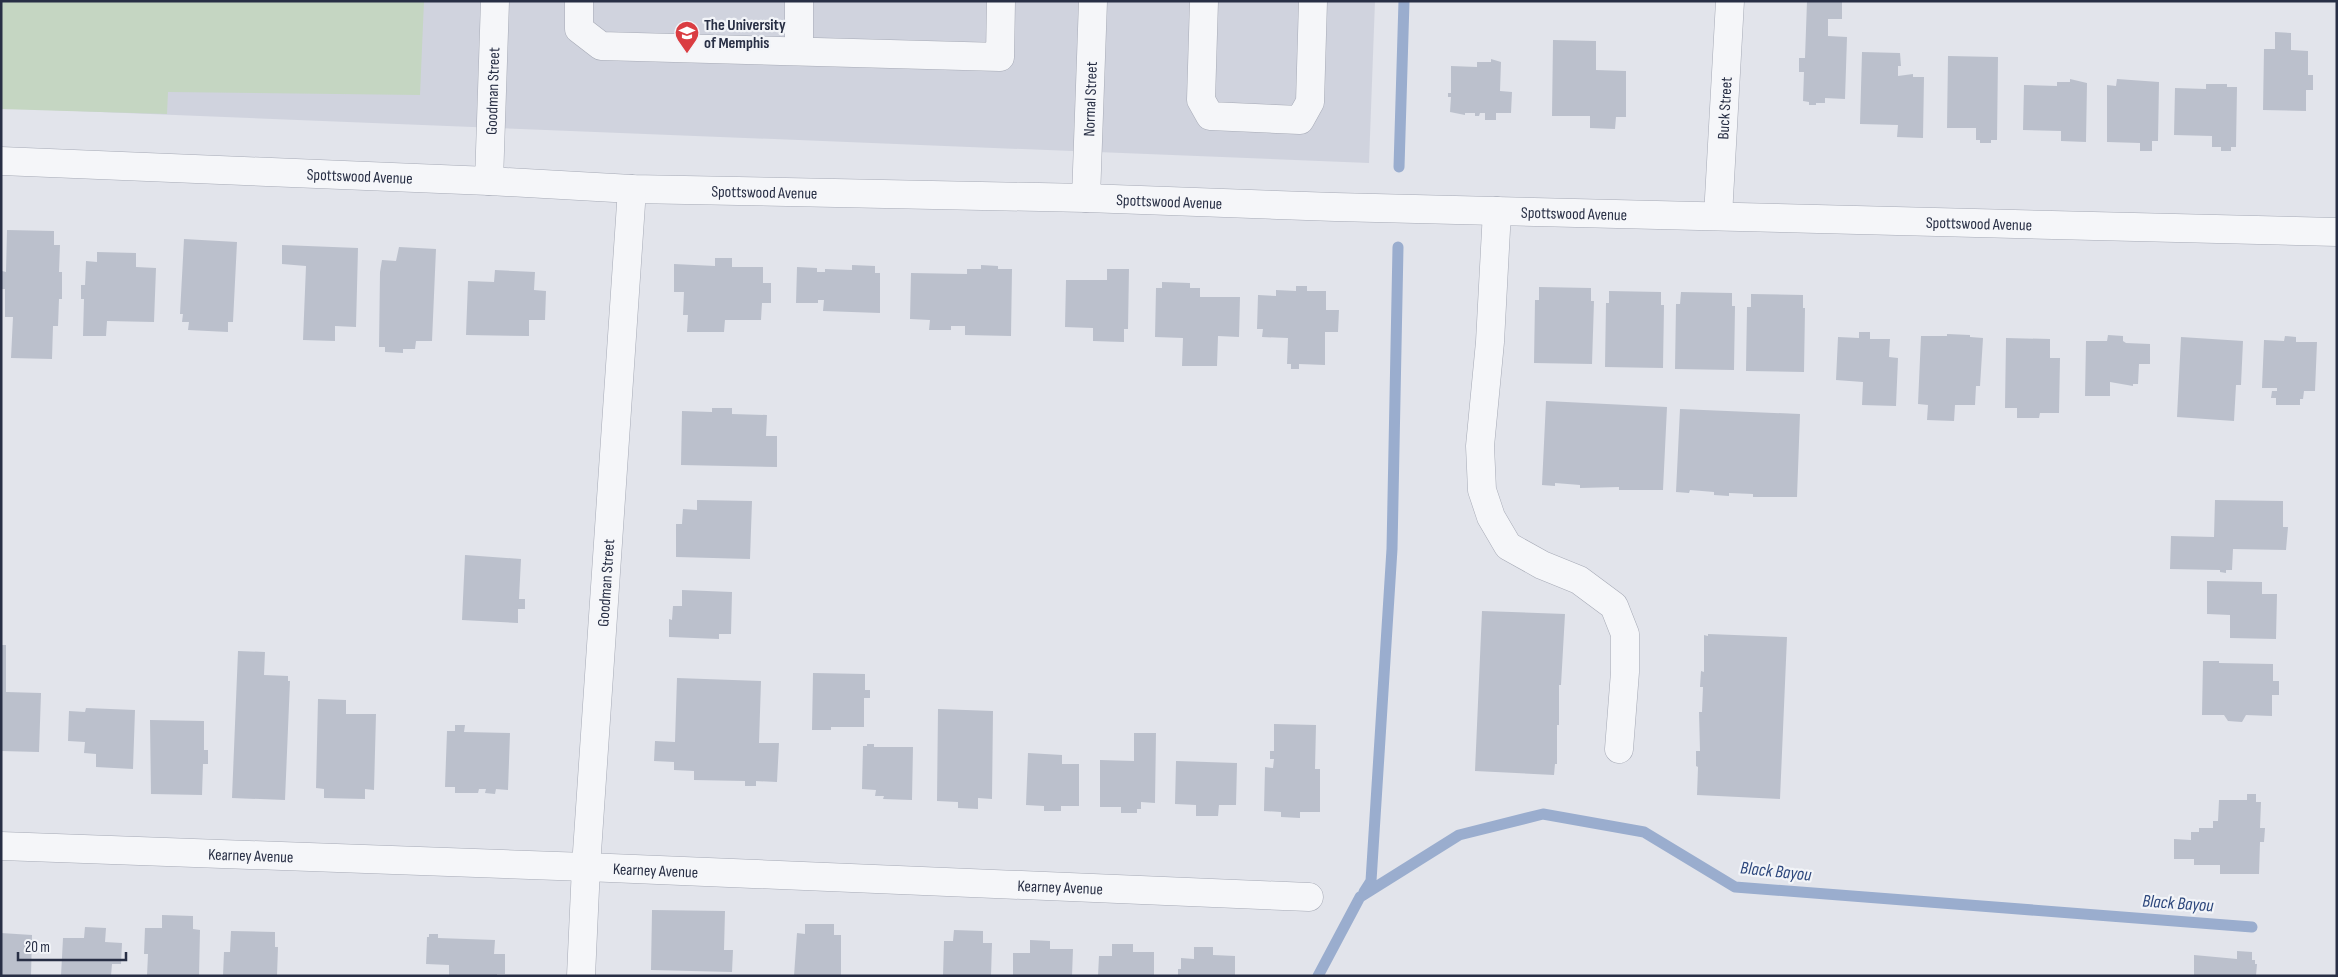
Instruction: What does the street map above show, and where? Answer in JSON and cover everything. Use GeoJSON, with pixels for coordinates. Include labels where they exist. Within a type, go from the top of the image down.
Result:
{"type":"FeatureCollection","features":[{"type":"Feature","properties":{"kind":"street","name":"Goodman Street"},"geometry":{"type":"LineString","coordinates":[[490,180],[495,1]]}},
{"type":"Feature","properties":{"kind":"street"},"geometry":{"type":"LineString","coordinates":[[579,1],[579,29],[601,46],[1000,57],[1001,1]]}},
{"type":"Feature","properties":{"kind":"street"},"geometry":{"type":"LineString","coordinates":[[799,1],[799,52]]}},
{"type":"Feature","properties":{"kind":"street","name":"Normal Street"},"geometry":{"type":"LineString","coordinates":[[1086,198],[1093,1]]}},
{"type":"Feature","properties":{"kind":"street"},"geometry":{"type":"LineString","coordinates":[[1204,1],[1201,100],[1210,116],[1300,120],[1310,102],[1313,1]]}},
{"type":"Feature","properties":{"kind":"street","name":"Buck Street"},"geometry":{"type":"LineString","coordinates":[[1718,216],[1730,1]]}},
{"type":"Feature","properties":{"kind":"street","name":"Spottswood Avenue"},"geometry":{"type":"LineString","coordinates":[[1,162],[490,180],[632,190],[1086,198],[1497,211],[2337,232]]}},
{"type":"Feature","properties":{"kind":"street","name":"Goodman Street"},"geometry":{"type":"LineString","coordinates":[[581,976],[586,867],[632,190]]}},
{"type":"Feature","properties":{"kind":"street"},"geometry":{"type":"LineString","coordinates":[[1497,211],[1480,446],[1482,490],[1490,517],[1508,546],[1542,566],[1579,580],[1614,606],[1625,634],[1625,672],[1619,749]]}},
{"type":"Feature","properties":{"kind":"street","name":"Kearney Avenue"},"geometry":{"type":"LineString","coordinates":[[1,846],[586,867],[1309,897]]}},
{"type":"Feature","properties":{"kind":"shaded area","name":"The University of Memphis"},"geometry":{"type":"Polygon","coordinates":[[[1,1],[1375,1],[1369,163],[1,108],[1,1]]]}},
{"type":"Feature","properties":{"kind":"green space"},"geometry":{"type":"Polygon","coordinates":[[[1,1],[424,1],[420,95],[168,92],[167,114],[1,109],[1,1]]]}},
{"type":"Feature","properties":{"kind":"building"},"geometry":{"type":"Polygon","coordinates":[[[1807,1],[1842,1],[1842,19],[1828,19],[1828,36],[1847,37],[1845,99],[1825,98],[1825,103],[1816,103],[1816,105],[1809,105],[1809,102],[1803,101],[1804,72],[1799,72],[1799,58],[1805,58],[1807,1]]]}},
{"type":"Feature","properties":{"kind":"building"},"geometry":{"type":"Polygon","coordinates":[[[2275,32],[2291,33],[2291,50],[2308,51],[2308,75],[2313,75],[2313,90],[2306,90],[2306,111],[2263,110],[2264,49],[2275,49],[2275,32]]]}},
{"type":"Feature","properties":{"kind":"building"},"geometry":{"type":"Polygon","coordinates":[[[1553,40],[1596,41],[1596,70],[1626,71],[1626,117],[1616,117],[1615,129],[1590,128],[1590,116],[1552,116],[1553,40]]]}},
{"type":"Feature","properties":{"kind":"building"},"geometry":{"type":"Polygon","coordinates":[[[1862,52],[1900,53],[1901,66],[1898,66],[1898,76],[1913,74],[1913,77],[1924,77],[1923,138],[1897,137],[1898,125],[1860,124],[1862,52]]]}},
{"type":"Feature","properties":{"kind":"building"},"geometry":{"type":"Polygon","coordinates":[[[1948,56],[1998,57],[1997,140],[1991,140],[1991,143],[1980,143],[1980,140],[1976,140],[1976,128],[1947,128],[1948,56]]]}},
{"type":"Feature","properties":{"kind":"building"},"geometry":{"type":"Polygon","coordinates":[[[1491,59],[1501,62],[1500,91],[1512,92],[1511,113],[1496,113],[1496,120],[1485,120],[1485,113],[1475,116],[1475,113],[1465,113],[1465,115],[1450,112],[1451,97],[1448,97],[1448,93],[1451,93],[1451,66],[1477,67],[1477,62],[1491,62],[1491,59]]]}},
{"type":"Feature","properties":{"kind":"building"},"geometry":{"type":"Polygon","coordinates":[[[2070,79],[2087,83],[2086,142],[2061,141],[2061,131],[2023,130],[2024,85],[2057,86],[2057,82],[2070,82],[2070,79]]]}},
{"type":"Feature","properties":{"kind":"building"},"geometry":{"type":"Polygon","coordinates":[[[2117,79],[2159,82],[2158,141],[2152,141],[2152,151],[2140,151],[2140,143],[2107,142],[2107,85],[2116,86],[2117,79]]]}},
{"type":"Feature","properties":{"kind":"building"},"geometry":{"type":"Polygon","coordinates":[[[2206,84],[2227,84],[2227,87],[2237,87],[2236,147],[2231,147],[2231,151],[2221,151],[2221,147],[2212,147],[2212,136],[2174,135],[2175,88],[2206,89],[2206,84]]]}},
{"type":"Feature","properties":{"kind":"building"},"geometry":{"type":"Polygon","coordinates":[[[7,230],[54,231],[54,245],[60,245],[59,272],[62,272],[62,299],[59,299],[58,326],[53,326],[52,359],[11,358],[13,317],[5,317],[5,289],[2,289],[2,271],[6,272],[7,230]]]}},
{"type":"Feature","properties":{"kind":"building"},"geometry":{"type":"Polygon","coordinates":[[[184,239],[237,242],[233,322],[228,322],[228,332],[188,330],[189,322],[182,322],[183,314],[180,314],[184,239]]]}},
{"type":"Feature","properties":{"kind":"building"},"geometry":{"type":"Polygon","coordinates":[[[282,245],[358,248],[356,327],[335,326],[335,341],[303,340],[306,266],[282,264],[282,245]]]}},
{"type":"Feature","properties":{"kind":"building"},"geometry":{"type":"Polygon","coordinates":[[[399,247],[436,249],[432,341],[416,341],[415,349],[403,349],[403,353],[385,352],[385,347],[379,347],[380,272],[382,260],[396,261],[399,247]]]}},
{"type":"Feature","properties":{"kind":"building"},"geometry":{"type":"Polygon","coordinates":[[[97,252],[136,253],[136,267],[156,268],[154,322],[107,321],[106,336],[83,336],[84,299],[81,299],[81,285],[85,285],[86,261],[97,262],[97,252]]]}},
{"type":"Feature","properties":{"kind":"building"},"geometry":{"type":"Polygon","coordinates":[[[715,258],[732,258],[732,267],[763,267],[763,283],[771,283],[771,303],[762,303],[761,320],[725,320],[724,332],[687,332],[688,315],[683,315],[684,292],[674,292],[674,264],[715,266],[715,258]]]}},
{"type":"Feature","properties":{"kind":"building"},"geometry":{"type":"Polygon","coordinates":[[[852,265],[875,266],[875,273],[880,273],[880,313],[823,311],[824,300],[818,300],[818,303],[796,303],[797,267],[817,268],[817,272],[825,272],[825,269],[852,270],[852,265]]]}},
{"type":"Feature","properties":{"kind":"building"},"geometry":{"type":"Polygon","coordinates":[[[981,265],[998,266],[998,269],[1012,269],[1011,336],[965,335],[965,326],[951,326],[951,330],[929,330],[930,320],[910,319],[911,273],[967,274],[967,269],[981,269],[981,265]]]}},
{"type":"Feature","properties":{"kind":"building"},"geometry":{"type":"Polygon","coordinates":[[[1107,269],[1129,269],[1128,329],[1124,329],[1124,342],[1093,341],[1093,328],[1065,327],[1066,280],[1107,280],[1107,269]]]}},
{"type":"Feature","properties":{"kind":"building"},"geometry":{"type":"Polygon","coordinates":[[[495,270],[535,272],[534,290],[546,291],[545,320],[529,320],[529,336],[466,335],[468,281],[494,282],[495,270]]]}},
{"type":"Feature","properties":{"kind":"building"},"geometry":{"type":"Polygon","coordinates":[[[1162,282],[1190,283],[1190,288],[1200,288],[1200,297],[1240,297],[1239,337],[1218,336],[1217,366],[1182,366],[1183,338],[1155,337],[1156,288],[1162,288],[1162,282]]]}},
{"type":"Feature","properties":{"kind":"building"},"geometry":{"type":"Polygon","coordinates":[[[1296,286],[1307,286],[1307,291],[1326,291],[1326,310],[1339,310],[1338,332],[1325,332],[1325,365],[1299,364],[1299,369],[1291,369],[1291,364],[1287,364],[1288,338],[1262,337],[1263,329],[1257,329],[1258,295],[1276,296],[1276,290],[1296,291],[1296,286]]]}},
{"type":"Feature","properties":{"kind":"building"},"geometry":{"type":"Polygon","coordinates":[[[1539,287],[1591,288],[1591,301],[1594,301],[1592,364],[1534,363],[1535,300],[1539,300],[1539,287]]]}},
{"type":"Feature","properties":{"kind":"building"},"geometry":{"type":"Polygon","coordinates":[[[1609,291],[1661,292],[1661,305],[1664,305],[1663,368],[1605,367],[1606,303],[1609,303],[1609,291]]]}},
{"type":"Feature","properties":{"kind":"building"},"geometry":{"type":"Polygon","coordinates":[[[1681,292],[1732,293],[1732,306],[1735,306],[1734,370],[1675,369],[1676,304],[1680,304],[1681,292]]]}},
{"type":"Feature","properties":{"kind":"building"},"geometry":{"type":"Polygon","coordinates":[[[1751,294],[1803,295],[1803,308],[1805,308],[1804,372],[1746,371],[1747,307],[1751,307],[1751,294]]]}},
{"type":"Feature","properties":{"kind":"building"},"geometry":{"type":"Polygon","coordinates":[[[1859,332],[1870,332],[1870,339],[1890,339],[1889,357],[1898,358],[1896,406],[1862,405],[1863,382],[1836,380],[1838,337],[1859,338],[1859,332]]]}},
{"type":"Feature","properties":{"kind":"building"},"geometry":{"type":"Polygon","coordinates":[[[1947,334],[1970,335],[1970,337],[1983,338],[1980,386],[1976,386],[1975,405],[1955,405],[1954,421],[1927,420],[1928,405],[1918,404],[1921,336],[1947,336],[1947,334]]]}},
{"type":"Feature","properties":{"kind":"building"},"geometry":{"type":"Polygon","coordinates":[[[2108,335],[2123,336],[2123,341],[2126,343],[2150,344],[2150,364],[2139,364],[2138,384],[2133,384],[2133,386],[2110,382],[2110,396],[2085,396],[2086,341],[2107,341],[2108,335]]]}},
{"type":"Feature","properties":{"kind":"building"},"geometry":{"type":"Polygon","coordinates":[[[2285,336],[2296,337],[2296,342],[2317,342],[2315,391],[2304,391],[2303,399],[2300,399],[2300,405],[2276,405],[2276,398],[2271,398],[2272,391],[2277,391],[2277,388],[2262,388],[2264,340],[2284,341],[2285,336]]]}},
{"type":"Feature","properties":{"kind":"building"},"geometry":{"type":"Polygon","coordinates":[[[2181,337],[2243,341],[2241,385],[2236,385],[2234,421],[2177,417],[2181,337]]]}},
{"type":"Feature","properties":{"kind":"building"},"geometry":{"type":"Polygon","coordinates":[[[2006,338],[2050,339],[2050,358],[2060,358],[2059,413],[2040,413],[2039,418],[2017,418],[2017,408],[2005,408],[2006,338]]]}},
{"type":"Feature","properties":{"kind":"building"},"geometry":{"type":"Polygon","coordinates":[[[1546,401],[1667,407],[1663,490],[1619,490],[1619,487],[1580,488],[1580,485],[1555,483],[1555,486],[1542,485],[1546,401]]]}},
{"type":"Feature","properties":{"kind":"building"},"geometry":{"type":"Polygon","coordinates":[[[712,408],[732,408],[732,414],[767,415],[766,436],[777,436],[777,467],[681,465],[682,411],[712,412],[712,408]]]}},
{"type":"Feature","properties":{"kind":"building"},"geometry":{"type":"Polygon","coordinates":[[[1680,409],[1800,414],[1797,497],[1753,497],[1753,494],[1729,493],[1729,496],[1714,495],[1714,492],[1690,490],[1689,493],[1676,492],[1680,409]]]}},
{"type":"Feature","properties":{"kind":"building"},"geometry":{"type":"Polygon","coordinates":[[[697,500],[752,501],[750,559],[676,557],[676,524],[682,524],[683,509],[697,510],[697,500]]]}},
{"type":"Feature","properties":{"kind":"building"},"geometry":{"type":"Polygon","coordinates":[[[2215,500],[2283,501],[2283,527],[2288,527],[2286,550],[2233,549],[2232,570],[2226,570],[2226,573],[2220,572],[2220,570],[2170,569],[2171,536],[2214,537],[2215,500]]]}},
{"type":"Feature","properties":{"kind":"building"},"geometry":{"type":"Polygon","coordinates":[[[465,555],[521,559],[519,599],[525,599],[525,609],[518,609],[518,623],[462,620],[465,555]]]}},
{"type":"Feature","properties":{"kind":"building"},"geometry":{"type":"Polygon","coordinates":[[[2207,581],[2262,582],[2262,594],[2277,594],[2276,639],[2230,638],[2230,615],[2207,614],[2207,581]]]}},
{"type":"Feature","properties":{"kind":"building"},"geometry":{"type":"Polygon","coordinates":[[[682,590],[732,592],[731,634],[719,634],[719,639],[669,637],[669,619],[672,620],[673,606],[682,606],[682,590]]]}},
{"type":"Feature","properties":{"kind":"building"},"geometry":{"type":"Polygon","coordinates":[[[1482,611],[1565,614],[1561,685],[1559,685],[1557,764],[1555,764],[1554,775],[1475,771],[1482,611]]]}},
{"type":"Feature","properties":{"kind":"building"},"geometry":{"type":"Polygon","coordinates":[[[1708,634],[1787,637],[1780,799],[1697,795],[1698,767],[1696,766],[1696,751],[1700,751],[1699,712],[1702,712],[1703,687],[1700,687],[1701,671],[1704,672],[1704,635],[1708,636],[1708,634]]]}},
{"type":"Feature","properties":{"kind":"building"},"geometry":{"type":"Polygon","coordinates":[[[1,645],[6,645],[6,692],[41,693],[39,752],[1,751],[1,645]]]}},
{"type":"Feature","properties":{"kind":"building"},"geometry":{"type":"Polygon","coordinates":[[[238,651],[265,652],[264,675],[288,676],[288,681],[290,681],[285,800],[232,798],[238,651]]]}},
{"type":"Feature","properties":{"kind":"building"},"geometry":{"type":"Polygon","coordinates":[[[2203,661],[2273,664],[2273,681],[2279,681],[2279,695],[2272,695],[2272,716],[2246,715],[2242,722],[2228,721],[2224,715],[2202,715],[2203,661]]]}},
{"type":"Feature","properties":{"kind":"building"},"geometry":{"type":"Polygon","coordinates":[[[813,673],[865,674],[865,690],[870,690],[870,698],[864,698],[864,727],[831,727],[831,730],[812,730],[813,673]]]}},
{"type":"Feature","properties":{"kind":"building"},"geometry":{"type":"Polygon","coordinates":[[[677,678],[761,681],[759,743],[779,743],[777,782],[756,781],[756,786],[745,786],[745,781],[694,780],[694,771],[674,770],[674,762],[654,761],[655,741],[675,742],[677,678]]]}},
{"type":"Feature","properties":{"kind":"building"},"geometry":{"type":"Polygon","coordinates":[[[318,699],[346,700],[346,714],[376,714],[374,790],[365,789],[365,799],[324,798],[324,789],[316,788],[318,699]]]}},
{"type":"Feature","properties":{"kind":"building"},"geometry":{"type":"Polygon","coordinates":[[[86,708],[135,710],[133,769],[96,767],[96,754],[84,753],[85,742],[68,741],[69,711],[85,712],[86,708]]]}},
{"type":"Feature","properties":{"kind":"building"},"geometry":{"type":"Polygon","coordinates":[[[938,709],[993,711],[992,799],[978,798],[978,809],[958,808],[958,802],[937,801],[938,709]]]}},
{"type":"Feature","properties":{"kind":"building"},"geometry":{"type":"Polygon","coordinates":[[[150,720],[204,721],[204,750],[208,750],[208,764],[203,764],[202,795],[151,794],[150,720]]]}},
{"type":"Feature","properties":{"kind":"building"},"geometry":{"type":"Polygon","coordinates":[[[1274,724],[1316,725],[1315,769],[1320,769],[1320,812],[1300,812],[1300,818],[1281,817],[1281,812],[1264,811],[1265,767],[1273,768],[1274,759],[1270,759],[1270,751],[1274,751],[1274,724]]]}},
{"type":"Feature","properties":{"kind":"building"},"geometry":{"type":"Polygon","coordinates":[[[455,725],[465,725],[464,732],[510,733],[508,790],[496,789],[495,794],[485,793],[486,789],[479,789],[478,793],[455,793],[455,787],[445,787],[447,731],[455,731],[455,725]]]}},
{"type":"Feature","properties":{"kind":"building"},"geometry":{"type":"Polygon","coordinates":[[[1134,733],[1156,733],[1155,803],[1141,802],[1141,809],[1137,809],[1137,813],[1121,813],[1121,807],[1100,807],[1100,760],[1134,761],[1134,733]]]}},
{"type":"Feature","properties":{"kind":"building"},"geometry":{"type":"Polygon","coordinates":[[[867,744],[874,744],[874,747],[913,747],[912,800],[883,799],[884,796],[875,796],[876,790],[862,789],[863,746],[867,746],[867,744]]]}},
{"type":"Feature","properties":{"kind":"building"},"geometry":{"type":"Polygon","coordinates":[[[1028,753],[1062,755],[1062,764],[1079,764],[1079,806],[1061,806],[1061,811],[1044,811],[1044,806],[1026,805],[1028,753]]]}},
{"type":"Feature","properties":{"kind":"building"},"geometry":{"type":"Polygon","coordinates":[[[1176,761],[1237,763],[1236,805],[1219,805],[1218,816],[1196,816],[1196,805],[1175,804],[1176,761]]]}},
{"type":"Feature","properties":{"kind":"building"},"geometry":{"type":"Polygon","coordinates":[[[2247,794],[2256,794],[2256,802],[2261,802],[2260,828],[2265,828],[2264,842],[2260,842],[2259,874],[2220,874],[2220,865],[2194,865],[2194,859],[2174,859],[2174,839],[2191,840],[2191,832],[2199,832],[2199,828],[2213,828],[2213,821],[2218,821],[2219,800],[2247,800],[2247,794]]]}},
{"type":"Feature","properties":{"kind":"building"},"geometry":{"type":"Polygon","coordinates":[[[652,910],[725,911],[724,950],[733,950],[732,972],[651,970],[652,910]]]}},
{"type":"Feature","properties":{"kind":"building"},"geometry":{"type":"Polygon","coordinates":[[[162,915],[193,916],[193,929],[200,930],[199,976],[147,976],[148,954],[144,954],[145,928],[162,928],[162,915]]]}},
{"type":"Feature","properties":{"kind":"building"},"geometry":{"type":"Polygon","coordinates":[[[805,924],[834,924],[834,935],[841,935],[841,976],[794,976],[797,933],[805,934],[805,924]]]}},
{"type":"Feature","properties":{"kind":"building"},"geometry":{"type":"Polygon","coordinates":[[[85,927],[106,928],[105,942],[122,943],[121,964],[112,964],[111,976],[61,976],[63,938],[84,938],[85,927]]]}},
{"type":"Feature","properties":{"kind":"building"},"geometry":{"type":"Polygon","coordinates":[[[954,930],[983,931],[983,943],[992,943],[991,976],[943,976],[944,941],[953,941],[954,930]]]}},
{"type":"Feature","properties":{"kind":"building"},"geometry":{"type":"Polygon","coordinates":[[[231,931],[275,932],[275,947],[278,947],[277,976],[223,976],[224,952],[230,952],[231,931]]]}},
{"type":"Feature","properties":{"kind":"building"},"geometry":{"type":"Polygon","coordinates":[[[1,933],[32,935],[31,976],[1,976],[1,933]]]}},
{"type":"Feature","properties":{"kind":"building"},"geometry":{"type":"Polygon","coordinates":[[[429,934],[438,934],[438,938],[495,940],[494,954],[505,954],[505,974],[497,974],[497,976],[449,976],[449,965],[426,964],[427,937],[429,937],[429,934]]]}},
{"type":"Feature","properties":{"kind":"building"},"geometry":{"type":"Polygon","coordinates":[[[1030,940],[1050,941],[1050,949],[1073,949],[1072,976],[1013,976],[1013,953],[1030,953],[1030,940]]]}},
{"type":"Feature","properties":{"kind":"building"},"geometry":{"type":"Polygon","coordinates":[[[1112,944],[1133,944],[1133,952],[1154,952],[1154,976],[1098,976],[1099,956],[1112,956],[1112,944]]]}},
{"type":"Feature","properties":{"kind":"building"},"geometry":{"type":"Polygon","coordinates":[[[1194,947],[1213,947],[1213,955],[1235,956],[1235,976],[1178,976],[1178,969],[1181,969],[1181,958],[1194,959],[1194,947]]]}},
{"type":"Feature","properties":{"kind":"building"},"geometry":{"type":"Polygon","coordinates":[[[2237,951],[2252,952],[2252,960],[2255,960],[2255,964],[2257,964],[2256,976],[2194,976],[2194,955],[2237,959],[2237,951]]]}},
{"type":"Feature","properties":{"kind":"waterway"},"geometry":{"type":"LineString","coordinates":[[1399,167],[1404,1]]}},
{"type":"Feature","properties":{"kind":"waterway"},"geometry":{"type":"LineString","coordinates":[[1364,892],[1371,881],[1392,549],[1398,247]]}},
{"type":"Feature","properties":{"kind":"waterway","name":"Black Bayou"},"geometry":{"type":"LineString","coordinates":[[1318,976],[1360,897],[1459,835],[1543,814],[1644,832],[1735,887],[2252,927]]}},
{"type":"Feature","properties":{"kind":"place","name":"The University of Memphis"},"geometry":{"type":"Point","coordinates":[687,54]}}]}
